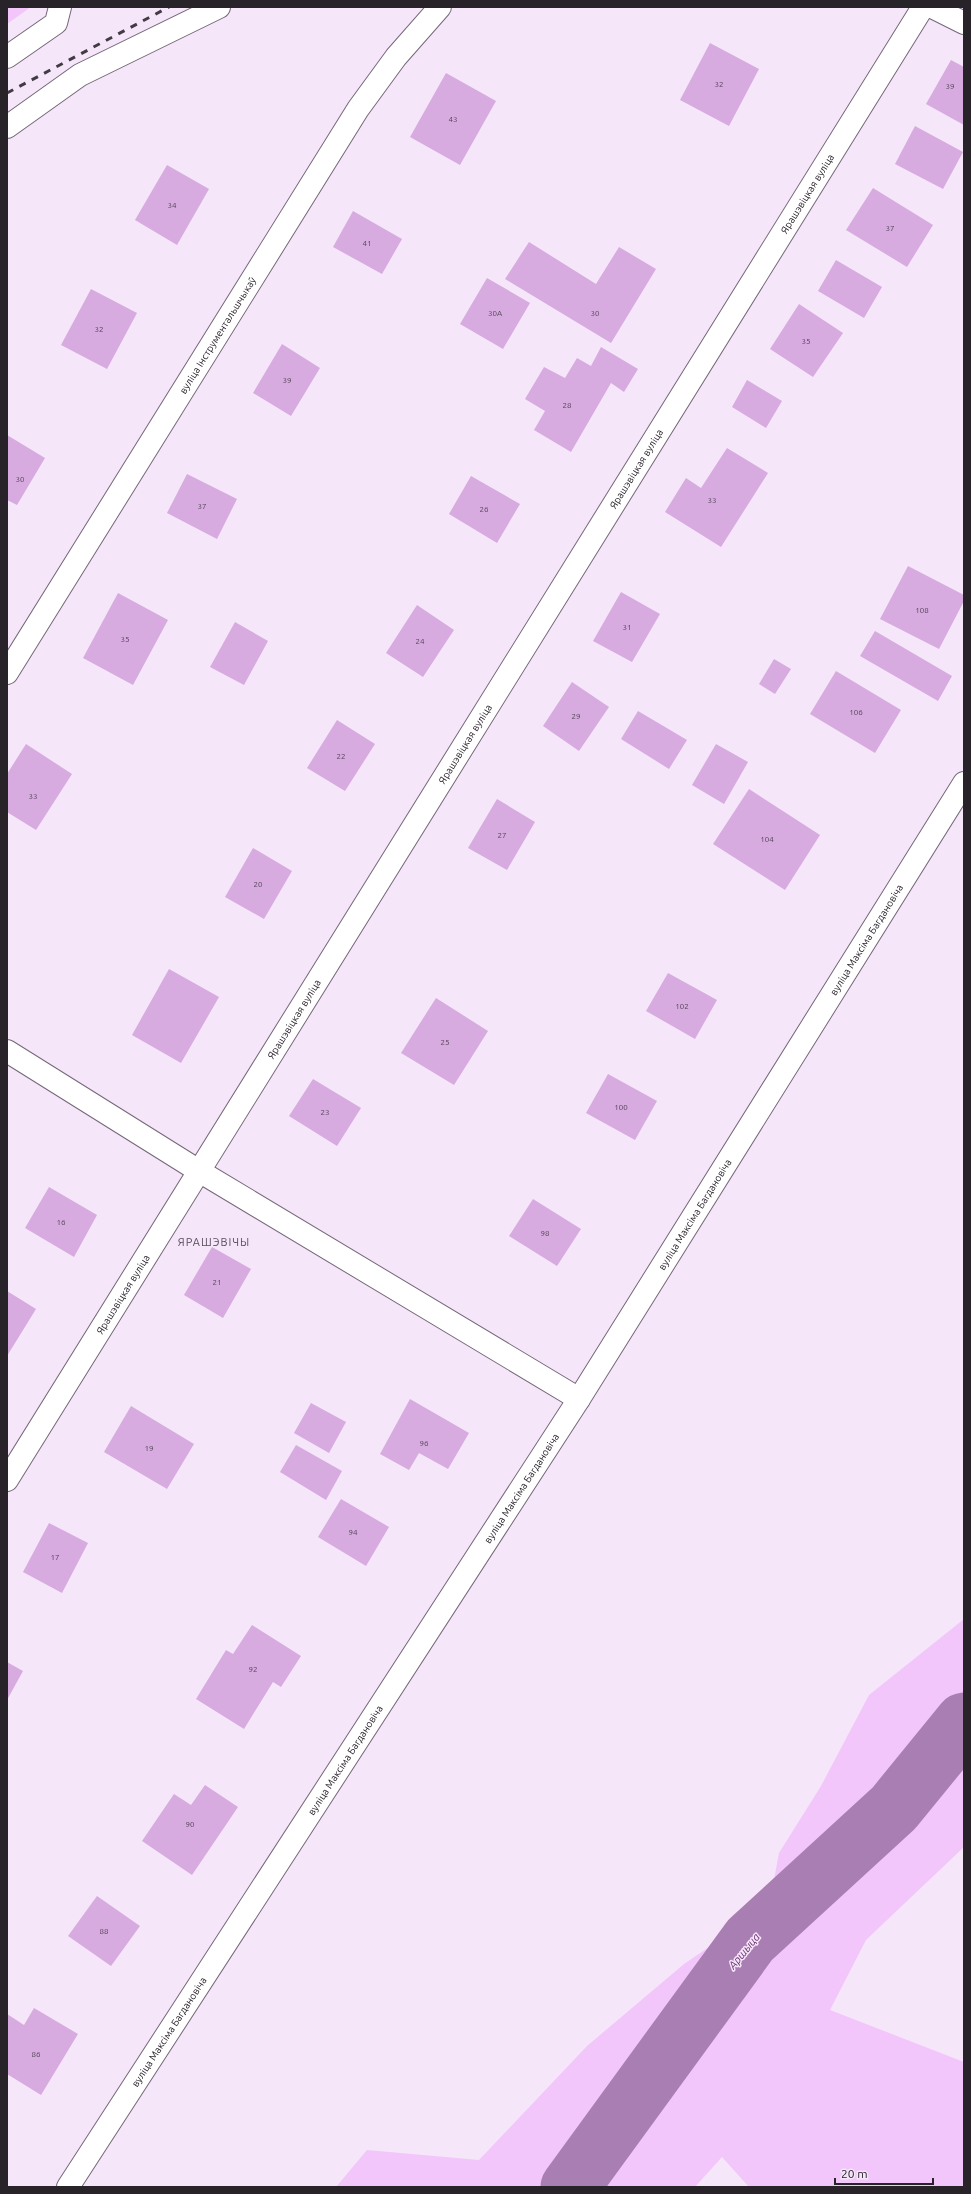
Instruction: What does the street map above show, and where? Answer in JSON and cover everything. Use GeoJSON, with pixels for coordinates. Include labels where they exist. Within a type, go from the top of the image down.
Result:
{"type":"FeatureCollection","features":[{"type":"Feature","properties":{"kind":"street"},"geometry":{"type":"LineString","coordinates":[[7,57],[56,23],[60,7]]}},
{"type":"Feature","properties":{"kind":"street"},"geometry":{"type":"LineString","coordinates":[[7,127],[80,75],[219,7]]}},
{"type":"Feature","properties":{"kind":"street","name":"вуліца Інструментальшчыкаў"},"geometry":{"type":"LineString","coordinates":[[7,672],[358,109],[396,58],[440,7]]}},
{"type":"Feature","properties":{"kind":"street","name":"Ярашэвіцкая вуліца"},"geometry":{"type":"LineString","coordinates":[[7,1480],[923,7]]}},
{"type":"Feature","properties":{"kind":"street"},"geometry":{"type":"LineString","coordinates":[[932,7],[964,23]]}},
{"type":"Feature","properties":{"kind":"street","name":"вуліца Максіма Багдановіча"},"geometry":{"type":"LineString","coordinates":[[68,2187],[580,1399],[964,783]]}},
{"type":"Feature","properties":{"kind":"street"},"geometry":{"type":"LineString","coordinates":[[7,1051],[199,1171],[580,1399]]}},
{"type":"Feature","properties":{"kind":"shaded area"},"geometry":{"type":"Polygon","coordinates":[[[7,7],[31,7],[7,24],[7,7]]]}},
{"type":"Feature","properties":{"kind":"shaded area"},"geometry":{"type":"Polygon","coordinates":[[[964,1619],[964,1847],[866,1940],[830,2010],[964,2062],[964,2187],[749,2187],[722,2157],[695,2187],[336,2187],[367,2150],[479,2160],[587,2046],[684,1964],[769,1906],[779,1853],[821,1786],[869,1695],[964,1619]]]}},
{"type":"Feature","properties":{"kind":"building"},"geometry":{"type":"Polygon","coordinates":[[[710,43],[759,69],[729,126],[680,100],[710,43]]]}},
{"type":"Feature","properties":{"kind":"building"},"geometry":{"type":"Polygon","coordinates":[[[951,60],[964,67],[964,125],[926,104],[951,60]]]}},
{"type":"Feature","properties":{"kind":"building"},"geometry":{"type":"Polygon","coordinates":[[[446,73],[496,101],[460,165],[410,137],[446,73]]]}},
{"type":"Feature","properties":{"kind":"building"},"geometry":{"type":"Polygon","coordinates":[[[915,126],[963,152],[943,189],[895,164],[915,126]]]}},
{"type":"Feature","properties":{"kind":"building"},"geometry":{"type":"Polygon","coordinates":[[[167,165],[209,189],[177,245],[135,220],[167,165]]]}},
{"type":"Feature","properties":{"kind":"building"},"geometry":{"type":"Polygon","coordinates":[[[873,188],[933,225],[907,267],[846,230],[873,188]]]}},
{"type":"Feature","properties":{"kind":"building"},"geometry":{"type":"Polygon","coordinates":[[[353,211],[402,239],[382,274],[333,247],[353,211]]]}},
{"type":"Feature","properties":{"kind":"building"},"geometry":{"type":"Polygon","coordinates":[[[529,242],[596,284],[619,247],[656,269],[611,343],[505,279],[529,242]]]}},
{"type":"Feature","properties":{"kind":"building"},"geometry":{"type":"Polygon","coordinates":[[[836,260],[882,287],[864,318],[818,291],[836,260]]]}},
{"type":"Feature","properties":{"kind":"building"},"geometry":{"type":"Polygon","coordinates":[[[487,278],[530,303],[503,349],[460,324],[487,278]]]}},
{"type":"Feature","properties":{"kind":"building"},"geometry":{"type":"Polygon","coordinates":[[[91,289],[137,313],[107,369],[61,345],[91,289]]]}},
{"type":"Feature","properties":{"kind":"building"},"geometry":{"type":"Polygon","coordinates":[[[799,304],[843,333],[813,377],[770,349],[799,304]]]}},
{"type":"Feature","properties":{"kind":"building"},"geometry":{"type":"Polygon","coordinates":[[[282,344],[320,368],[291,416],[253,393],[282,344]]]}},
{"type":"Feature","properties":{"kind":"building"},"geometry":{"type":"Polygon","coordinates":[[[601,347],[638,369],[624,392],[611,383],[571,452],[534,430],[545,411],[525,399],[544,367],[565,378],[577,358],[591,366],[601,347]]]}},
{"type":"Feature","properties":{"kind":"building"},"geometry":{"type":"Polygon","coordinates":[[[747,380],[782,401],[766,428],[732,407],[747,380]]]}},
{"type":"Feature","properties":{"kind":"building"},"geometry":{"type":"Polygon","coordinates":[[[7,435],[45,458],[17,505],[7,500],[7,435]]]}},
{"type":"Feature","properties":{"kind":"building"},"geometry":{"type":"Polygon","coordinates":[[[727,448],[768,473],[721,547],[665,512],[686,478],[701,488],[727,448]]]}},
{"type":"Feature","properties":{"kind":"building"},"geometry":{"type":"Polygon","coordinates":[[[187,474],[237,499],[217,539],[167,513],[187,474]]]}},
{"type":"Feature","properties":{"kind":"building"},"geometry":{"type":"Polygon","coordinates":[[[471,476],[520,504],[497,543],[449,514],[471,476]]]}},
{"type":"Feature","properties":{"kind":"building"},"geometry":{"type":"Polygon","coordinates":[[[908,566],[964,595],[964,601],[939,649],[880,619],[908,566]]]}},
{"type":"Feature","properties":{"kind":"building"},"geometry":{"type":"Polygon","coordinates":[[[621,592],[660,614],[632,662],[593,641],[621,592]]]}},
{"type":"Feature","properties":{"kind":"building"},"geometry":{"type":"Polygon","coordinates":[[[118,593],[168,620],[133,685],[83,658],[118,593]]]}},
{"type":"Feature","properties":{"kind":"building"},"geometry":{"type":"Polygon","coordinates":[[[417,605],[454,630],[423,677],[386,653],[417,605]]]}},
{"type":"Feature","properties":{"kind":"building"},"geometry":{"type":"Polygon","coordinates":[[[235,622],[268,641],[244,685],[210,667],[235,622]]]}},
{"type":"Feature","properties":{"kind":"building"},"geometry":{"type":"Polygon","coordinates":[[[875,631],[952,676],[938,701],[860,656],[875,631]]]}},
{"type":"Feature","properties":{"kind":"building"},"geometry":{"type":"Polygon","coordinates":[[[774,659],[791,669],[775,694],[759,684],[774,659]]]}},
{"type":"Feature","properties":{"kind":"building"},"geometry":{"type":"Polygon","coordinates":[[[836,671],[901,710],[875,753],[810,714],[836,671]]]}},
{"type":"Feature","properties":{"kind":"building"},"geometry":{"type":"Polygon","coordinates":[[[572,682],[609,707],[579,751],[543,726],[572,682]]]}},
{"type":"Feature","properties":{"kind":"building"},"geometry":{"type":"Polygon","coordinates":[[[638,711],[687,740],[669,769],[621,739],[638,711]]]}},
{"type":"Feature","properties":{"kind":"building"},"geometry":{"type":"Polygon","coordinates":[[[337,720],[375,744],[345,791],[307,768],[337,720]]]}},
{"type":"Feature","properties":{"kind":"building"},"geometry":{"type":"Polygon","coordinates":[[[26,744],[72,774],[36,830],[7,812],[7,774],[26,744]]]}},
{"type":"Feature","properties":{"kind":"building"},"geometry":{"type":"Polygon","coordinates":[[[716,744],[748,762],[724,804],[692,785],[716,744]]]}},
{"type":"Feature","properties":{"kind":"building"},"geometry":{"type":"Polygon","coordinates":[[[749,789],[820,835],[785,890],[713,844],[749,789]]]}},
{"type":"Feature","properties":{"kind":"building"},"geometry":{"type":"Polygon","coordinates":[[[497,799],[535,822],[507,870],[468,848],[497,799]]]}},
{"type":"Feature","properties":{"kind":"building"},"geometry":{"type":"Polygon","coordinates":[[[253,848],[292,871],[264,919],[225,897],[253,848]]]}},
{"type":"Feature","properties":{"kind":"building"},"geometry":{"type":"Polygon","coordinates":[[[169,969],[219,997],[181,1063],[132,1035],[169,969]]]}},
{"type":"Feature","properties":{"kind":"building"},"geometry":{"type":"Polygon","coordinates":[[[668,973],[717,1000],[695,1039],[646,1011],[668,973]]]}},
{"type":"Feature","properties":{"kind":"building"},"geometry":{"type":"Polygon","coordinates":[[[436,998],[488,1031],[454,1085],[401,1053],[436,998]]]}},
{"type":"Feature","properties":{"kind":"building"},"geometry":{"type":"Polygon","coordinates":[[[608,1074],[657,1101],[635,1140],[586,1113],[608,1074]]]}},
{"type":"Feature","properties":{"kind":"building"},"geometry":{"type":"Polygon","coordinates":[[[313,1079],[361,1108],[337,1146],[289,1116],[313,1079]]]}},
{"type":"Feature","properties":{"kind":"building"},"geometry":{"type":"Polygon","coordinates":[[[49,1187],[97,1215],[74,1257],[25,1228],[49,1187]]]}},
{"type":"Feature","properties":{"kind":"building"},"geometry":{"type":"Polygon","coordinates":[[[533,1199],[581,1229],[557,1266],[509,1236],[533,1199]]]}},
{"type":"Feature","properties":{"kind":"building"},"geometry":{"type":"Polygon","coordinates":[[[212,1247],[251,1269],[223,1318],[184,1295],[212,1247]]]}},
{"type":"Feature","properties":{"kind":"building"},"geometry":{"type":"Polygon","coordinates":[[[7,1291],[36,1309],[7,1356],[7,1291]]]}},
{"type":"Feature","properties":{"kind":"building"},"geometry":{"type":"Polygon","coordinates":[[[410,1399],[469,1433],[448,1469],[419,1453],[409,1470],[380,1454],[410,1399]]]}},
{"type":"Feature","properties":{"kind":"building"},"geometry":{"type":"Polygon","coordinates":[[[311,1403],[346,1422],[329,1453],[294,1433],[311,1403]]]}},
{"type":"Feature","properties":{"kind":"building"},"geometry":{"type":"Polygon","coordinates":[[[131,1406],[194,1444],[167,1489],[104,1452],[131,1406]]]}},
{"type":"Feature","properties":{"kind":"building"},"geometry":{"type":"Polygon","coordinates":[[[296,1445],[342,1471],[326,1500],[280,1472],[296,1445]]]}},
{"type":"Feature","properties":{"kind":"building"},"geometry":{"type":"Polygon","coordinates":[[[341,1499],[389,1527],[366,1566],[318,1537],[341,1499]]]}},
{"type":"Feature","properties":{"kind":"building"},"geometry":{"type":"Polygon","coordinates":[[[49,1523],[88,1543],[62,1593],[23,1572],[49,1523]]]}},
{"type":"Feature","properties":{"kind":"building"},"geometry":{"type":"Polygon","coordinates":[[[252,1625],[301,1656],[281,1687],[273,1682],[244,1729],[196,1699],[226,1650],[233,1654],[252,1625]]]}},
{"type":"Feature","properties":{"kind":"building"},"geometry":{"type":"Polygon","coordinates":[[[7,1662],[23,1671],[7,1700],[7,1662]]]}},
{"type":"Feature","properties":{"kind":"building"},"geometry":{"type":"Polygon","coordinates":[[[205,1785],[238,1807],[192,1875],[142,1841],[174,1794],[191,1805],[205,1785]]]}},
{"type":"Feature","properties":{"kind":"building"},"geometry":{"type":"Polygon","coordinates":[[[97,1896],[140,1926],[111,1966],[68,1936],[97,1896]]]}},
{"type":"Feature","properties":{"kind":"building"},"geometry":{"type":"Polygon","coordinates":[[[34,2008],[78,2034],[41,2095],[7,2074],[7,2014],[24,2025],[34,2008]]]}},
{"type":"Feature","properties":{"kind":"waterway","name":"Аршыца"},"geometry":{"type":"LineString","coordinates":[[570,2187],[750,1940],[894,1808],[964,1722]]}},
{"type":"Feature","properties":{"kind":"railway"},"geometry":{"type":"LineString","coordinates":[[7,93],[169,7]]}},
{"type":"Feature","properties":{"kind":"district","name":"ЯРАШЭВІЧЫ"},"geometry":{"type":"Point","coordinates":[214,1242]}}]}
